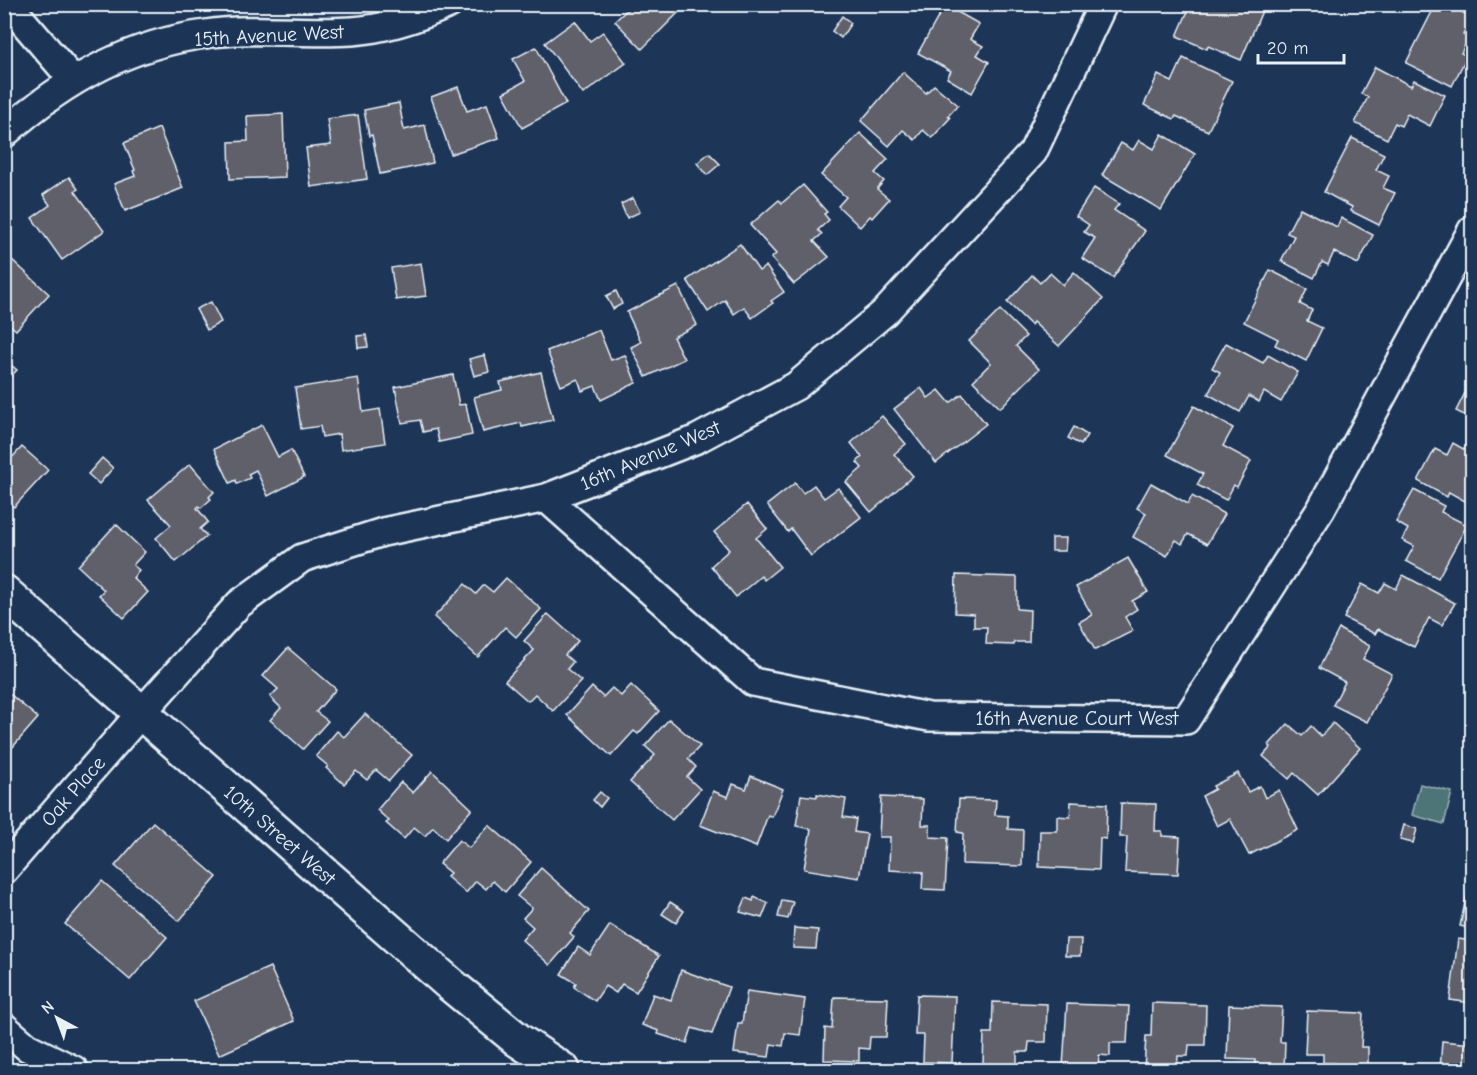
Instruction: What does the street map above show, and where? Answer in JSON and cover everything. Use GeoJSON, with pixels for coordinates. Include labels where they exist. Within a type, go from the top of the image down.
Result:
{"type":"FeatureCollection","features":[{"type":"Feature","properties":{"kind":"street"},"geometry":{"type":"LineString","coordinates":[[8,4],[73,80]]}},
{"type":"Feature","properties":{"kind":"street","name":"15th Avenue West"},"geometry":{"type":"LineString","coordinates":[[4,134],[31,110],[73,80],[137,50],[206,33],[279,30],[353,31],[421,17],[448,4]]}},
{"type":"Feature","properties":{"kind":"street","name":"16th Avenue West"},"geometry":{"type":"LineString","coordinates":[[142,712],[239,604],[302,558],[383,532],[546,498],[697,440],[796,386],[885,312],[1033,152],[1103,4]]}},
{"type":"Feature","properties":{"kind":"street","name":"16th Avenue Court West"},"geometry":{"type":"LineString","coordinates":[[546,498],[753,682],[929,717],[1186,720],[1321,509],[1473,230]]}},
{"type":"Feature","properties":{"kind":"street","name":"10th Street West"},"geometry":{"type":"LineString","coordinates":[[4,592],[451,985],[518,1040],[563,1071]]}},
{"type":"Feature","properties":{"kind":"street","name":"Oak Place"},"geometry":{"type":"LineString","coordinates":[[4,870],[142,712]]}},
{"type":"Feature","properties":{"kind":"street"},"geometry":{"type":"LineString","coordinates":[[4,1027],[27,1047],[74,1071]]}},
{"type":"Feature","properties":{"kind":"green space"},"geometry":{"type":"Polygon","coordinates":[[[1420,784],[1452,792],[1444,824],[1412,815],[1420,784]]]}},
{"type":"Feature","properties":{"kind":"building"},"geometry":{"type":"Polygon","coordinates":[[[627,4],[674,4],[680,11],[642,49],[615,21],[630,7],[627,4]]]}},
{"type":"Feature","properties":{"kind":"building"},"geometry":{"type":"Polygon","coordinates":[[[1191,4],[1204,9],[1205,4],[1265,4],[1241,60],[1177,36],[1191,4]]]}},
{"type":"Feature","properties":{"kind":"building"},"geometry":{"type":"Polygon","coordinates":[[[1436,4],[1447,4],[1471,17],[1463,35],[1469,38],[1461,53],[1467,56],[1452,86],[1406,63],[1436,4]]]}},
{"type":"Feature","properties":{"kind":"building"},"geometry":{"type":"Polygon","coordinates":[[[945,5],[979,24],[970,39],[983,46],[977,55],[989,62],[972,93],[947,78],[951,71],[918,53],[945,5]]]}},
{"type":"Feature","properties":{"kind":"building"},"geometry":{"type":"Polygon","coordinates":[[[842,16],[851,23],[841,38],[832,31],[842,16]]]}},
{"type":"Feature","properties":{"kind":"building"},"geometry":{"type":"Polygon","coordinates":[[[575,21],[590,41],[603,32],[626,63],[583,94],[545,43],[575,21]]]}},
{"type":"Feature","properties":{"kind":"building"},"geometry":{"type":"Polygon","coordinates":[[[536,47],[566,104],[522,128],[503,93],[525,81],[513,59],[536,47]]]}},
{"type":"Feature","properties":{"kind":"building"},"geometry":{"type":"Polygon","coordinates":[[[1183,58],[1232,81],[1208,131],[1176,116],[1174,119],[1144,105],[1158,75],[1172,82],[1183,58]]]}},
{"type":"Feature","properties":{"kind":"building"},"geometry":{"type":"Polygon","coordinates":[[[1375,67],[1411,86],[1414,80],[1445,95],[1430,126],[1407,114],[1401,126],[1395,123],[1387,139],[1355,123],[1368,97],[1361,94],[1375,67]]]}},
{"type":"Feature","properties":{"kind":"building"},"geometry":{"type":"Polygon","coordinates":[[[903,72],[926,93],[934,85],[958,105],[932,138],[923,130],[915,140],[903,130],[889,146],[861,121],[903,72]]]}},
{"type":"Feature","properties":{"kind":"building"},"geometry":{"type":"Polygon","coordinates":[[[458,87],[467,111],[487,104],[499,138],[451,154],[431,97],[458,87]]]}},
{"type":"Feature","properties":{"kind":"building"},"geometry":{"type":"Polygon","coordinates":[[[399,103],[404,130],[425,125],[433,163],[380,174],[364,110],[399,103]]]}},
{"type":"Feature","properties":{"kind":"building"},"geometry":{"type":"Polygon","coordinates":[[[283,114],[285,177],[230,179],[229,142],[248,141],[247,116],[283,114]]]}},
{"type":"Feature","properties":{"kind":"building"},"geometry":{"type":"Polygon","coordinates":[[[358,115],[367,179],[311,187],[306,148],[331,145],[327,119],[358,115]]]}},
{"type":"Feature","properties":{"kind":"building"},"geometry":{"type":"Polygon","coordinates":[[[159,128],[183,188],[125,211],[114,184],[135,176],[133,171],[135,170],[124,143],[159,128]]]}},
{"type":"Feature","properties":{"kind":"building"},"geometry":{"type":"Polygon","coordinates":[[[860,133],[888,159],[875,173],[884,181],[877,189],[889,199],[872,218],[870,216],[860,227],[838,206],[846,197],[821,175],[860,133]]]}},
{"type":"Feature","properties":{"kind":"building"},"geometry":{"type":"Polygon","coordinates":[[[1162,134],[1195,154],[1161,210],[1102,175],[1121,143],[1133,150],[1139,140],[1154,149],[1162,134]]]}},
{"type":"Feature","properties":{"kind":"building"},"geometry":{"type":"Polygon","coordinates":[[[1352,138],[1384,154],[1376,170],[1389,176],[1383,188],[1395,193],[1379,225],[1351,211],[1352,207],[1324,192],[1352,138]]]}},
{"type":"Feature","properties":{"kind":"building"},"geometry":{"type":"Polygon","coordinates":[[[709,153],[720,164],[707,175],[697,163],[709,153]]]}},
{"type":"Feature","properties":{"kind":"building"},"geometry":{"type":"Polygon","coordinates":[[[69,177],[78,189],[75,191],[104,231],[62,260],[32,218],[50,205],[43,195],[69,177]]]}},
{"type":"Feature","properties":{"kind":"building"},"geometry":{"type":"Polygon","coordinates":[[[803,185],[827,212],[824,214],[829,220],[818,230],[822,234],[814,241],[829,257],[794,284],[771,258],[776,254],[750,225],[779,200],[782,203],[803,185]]]}},
{"type":"Feature","properties":{"kind":"building"},"geometry":{"type":"Polygon","coordinates":[[[1094,188],[1119,204],[1114,210],[1145,231],[1113,278],[1082,258],[1095,238],[1084,232],[1089,225],[1076,216],[1094,188]]]}},
{"type":"Feature","properties":{"kind":"building"},"geometry":{"type":"Polygon","coordinates":[[[633,198],[640,212],[627,218],[621,204],[633,198]]]}},
{"type":"Feature","properties":{"kind":"building"},"geometry":{"type":"Polygon","coordinates":[[[1300,208],[1337,227],[1341,218],[1373,235],[1358,264],[1334,252],[1328,265],[1322,262],[1314,278],[1281,261],[1294,236],[1287,233],[1300,208]]]}},
{"type":"Feature","properties":{"kind":"building"},"geometry":{"type":"Polygon","coordinates":[[[740,244],[759,271],[766,266],[784,292],[752,318],[744,307],[734,314],[725,300],[708,312],[687,280],[740,244]]]}},
{"type":"Feature","properties":{"kind":"building"},"geometry":{"type":"Polygon","coordinates":[[[10,258],[49,294],[16,330],[4,320],[4,264],[10,258]]]}},
{"type":"Feature","properties":{"kind":"building"},"geometry":{"type":"Polygon","coordinates":[[[421,263],[426,296],[396,300],[391,268],[421,263]]]}},
{"type":"Feature","properties":{"kind":"building"},"geometry":{"type":"Polygon","coordinates":[[[1270,270],[1307,289],[1300,304],[1312,310],[1307,321],[1322,328],[1306,361],[1275,345],[1278,339],[1244,322],[1270,270]]]}},
{"type":"Feature","properties":{"kind":"building"},"geometry":{"type":"Polygon","coordinates":[[[1074,272],[1103,299],[1059,346],[1033,322],[1031,325],[1007,302],[1032,275],[1040,283],[1050,273],[1063,285],[1074,272]]]}},
{"type":"Feature","properties":{"kind":"building"},"geometry":{"type":"Polygon","coordinates":[[[678,286],[697,325],[673,337],[684,359],[646,377],[631,347],[641,342],[627,312],[678,286]]]}},
{"type":"Feature","properties":{"kind":"building"},"geometry":{"type":"Polygon","coordinates":[[[616,291],[622,304],[613,309],[606,296],[616,291]]]}},
{"type":"Feature","properties":{"kind":"building"},"geometry":{"type":"Polygon","coordinates":[[[211,302],[221,322],[207,330],[196,309],[211,302]]]}},
{"type":"Feature","properties":{"kind":"building"},"geometry":{"type":"Polygon","coordinates":[[[1000,310],[1026,336],[1016,346],[1039,369],[1000,408],[973,381],[991,363],[969,341],[1000,310]]]}},
{"type":"Feature","properties":{"kind":"building"},"geometry":{"type":"Polygon","coordinates":[[[599,330],[611,360],[625,355],[636,383],[601,400],[595,386],[582,391],[578,379],[561,386],[547,351],[599,330]]]}},
{"type":"Feature","properties":{"kind":"building"},"geometry":{"type":"Polygon","coordinates":[[[366,335],[368,347],[358,348],[357,336],[366,335]]]}},
{"type":"Feature","properties":{"kind":"building"},"geometry":{"type":"Polygon","coordinates":[[[1226,343],[1263,363],[1268,355],[1298,372],[1281,402],[1264,392],[1259,402],[1249,396],[1240,412],[1208,394],[1220,372],[1212,368],[1226,343]]]}},
{"type":"Feature","properties":{"kind":"building"},"geometry":{"type":"Polygon","coordinates":[[[485,355],[489,372],[474,376],[469,359],[485,355]]]}},
{"type":"Feature","properties":{"kind":"building"},"geometry":{"type":"Polygon","coordinates":[[[4,359],[17,370],[4,383],[4,359]]]}},
{"type":"Feature","properties":{"kind":"building"},"geometry":{"type":"Polygon","coordinates":[[[541,372],[553,420],[522,427],[521,423],[483,432],[474,397],[502,390],[500,382],[541,372]]]}},
{"type":"Feature","properties":{"kind":"building"},"geometry":{"type":"Polygon","coordinates":[[[453,375],[459,405],[466,404],[472,435],[439,442],[436,429],[423,432],[420,420],[402,423],[395,387],[453,375]]]}},
{"type":"Feature","properties":{"kind":"building"},"geometry":{"type":"Polygon","coordinates":[[[358,378],[363,412],[380,409],[385,443],[341,450],[339,434],[322,437],[320,426],[301,429],[295,388],[358,378]]]}},
{"type":"Feature","properties":{"kind":"building"},"geometry":{"type":"Polygon","coordinates":[[[1472,379],[1472,419],[1456,411],[1472,379]]]}},
{"type":"Feature","properties":{"kind":"building"},"geometry":{"type":"Polygon","coordinates":[[[921,388],[928,398],[939,390],[950,403],[962,394],[986,424],[936,463],[894,409],[921,388]]]}},
{"type":"Feature","properties":{"kind":"building"},"geometry":{"type":"Polygon","coordinates":[[[1194,406],[1233,428],[1223,446],[1251,461],[1237,487],[1234,485],[1226,500],[1197,485],[1203,474],[1167,455],[1194,406]]]}},
{"type":"Feature","properties":{"kind":"building"},"geometry":{"type":"Polygon","coordinates":[[[882,416],[906,444],[894,454],[913,476],[871,512],[846,482],[862,468],[857,462],[862,457],[851,443],[882,416]]]}},
{"type":"Feature","properties":{"kind":"building"},"geometry":{"type":"Polygon","coordinates":[[[262,425],[278,457],[291,450],[304,477],[268,496],[256,470],[248,474],[250,478],[237,484],[236,480],[230,483],[214,449],[262,425]]]}},
{"type":"Feature","properties":{"kind":"building"},"geometry":{"type":"Polygon","coordinates":[[[1074,427],[1087,435],[1081,445],[1068,438],[1074,427]]]}},
{"type":"Feature","properties":{"kind":"building"},"geometry":{"type":"Polygon","coordinates":[[[1472,436],[1472,505],[1449,492],[1447,497],[1418,481],[1435,449],[1447,455],[1453,443],[1465,450],[1472,436]]]}},
{"type":"Feature","properties":{"kind":"building"},"geometry":{"type":"Polygon","coordinates":[[[22,447],[48,470],[14,507],[4,498],[4,466],[22,447]]]}},
{"type":"Feature","properties":{"kind":"building"},"geometry":{"type":"Polygon","coordinates":[[[102,458],[113,468],[99,484],[88,474],[102,458]]]}},
{"type":"Feature","properties":{"kind":"building"},"geometry":{"type":"Polygon","coordinates":[[[190,464],[214,492],[209,497],[211,499],[201,508],[199,506],[197,508],[208,522],[200,529],[207,536],[176,562],[156,538],[171,525],[148,500],[190,464]]]}},
{"type":"Feature","properties":{"kind":"building"},"geometry":{"type":"Polygon","coordinates":[[[795,483],[803,493],[814,485],[824,498],[838,488],[861,517],[811,556],[791,529],[788,532],[767,505],[795,483]]]}},
{"type":"Feature","properties":{"kind":"building"},"geometry":{"type":"Polygon","coordinates":[[[1151,483],[1188,504],[1192,496],[1224,514],[1207,544],[1188,534],[1182,544],[1176,540],[1167,556],[1133,537],[1146,513],[1137,508],[1151,483]]]}},
{"type":"Feature","properties":{"kind":"building"},"geometry":{"type":"Polygon","coordinates":[[[1414,490],[1444,506],[1441,512],[1467,525],[1438,578],[1406,561],[1414,546],[1402,540],[1408,529],[1396,522],[1414,490]]]}},
{"type":"Feature","properties":{"kind":"building"},"geometry":{"type":"Polygon","coordinates":[[[747,504],[767,529],[756,538],[780,567],[764,580],[761,576],[736,597],[711,566],[729,550],[714,532],[747,504]]]}},
{"type":"Feature","properties":{"kind":"building"},"geometry":{"type":"Polygon","coordinates":[[[116,524],[145,552],[133,565],[139,570],[133,578],[148,592],[124,618],[99,595],[104,590],[78,566],[116,524]]]}},
{"type":"Feature","properties":{"kind":"building"},"geometry":{"type":"Polygon","coordinates":[[[1052,538],[1066,538],[1065,551],[1052,551],[1052,538]]]}},
{"type":"Feature","properties":{"kind":"building"},"geometry":{"type":"Polygon","coordinates":[[[1128,558],[1148,592],[1132,601],[1137,609],[1125,617],[1133,631],[1095,650],[1079,622],[1092,615],[1076,587],[1128,558]]]}},
{"type":"Feature","properties":{"kind":"building"},"geometry":{"type":"Polygon","coordinates":[[[956,575],[1017,577],[1017,609],[1030,610],[1029,642],[1014,642],[1014,645],[986,644],[987,627],[974,627],[974,614],[955,613],[956,575]]]}},
{"type":"Feature","properties":{"kind":"building"},"geometry":{"type":"Polygon","coordinates":[[[1403,575],[1455,603],[1442,625],[1429,618],[1414,647],[1378,629],[1375,634],[1344,618],[1362,584],[1379,593],[1385,583],[1396,589],[1403,575]]]}},
{"type":"Feature","properties":{"kind":"building"},"geometry":{"type":"Polygon","coordinates":[[[506,578],[541,609],[516,637],[505,627],[478,657],[434,617],[465,584],[476,594],[484,585],[493,592],[506,578]]]}},
{"type":"Feature","properties":{"kind":"building"},"geometry":{"type":"Polygon","coordinates":[[[548,614],[578,641],[565,655],[573,662],[567,669],[581,681],[553,711],[535,694],[528,701],[505,681],[534,650],[524,641],[548,614]]]}},
{"type":"Feature","properties":{"kind":"building"},"geometry":{"type":"Polygon","coordinates":[[[1339,629],[1370,646],[1363,659],[1392,674],[1367,722],[1333,705],[1345,682],[1319,668],[1339,629]]]}},
{"type":"Feature","properties":{"kind":"building"},"geometry":{"type":"Polygon","coordinates":[[[288,648],[336,689],[316,712],[328,721],[303,749],[270,720],[281,708],[270,697],[278,689],[263,676],[288,648]]]}},
{"type":"Feature","properties":{"kind":"building"},"geometry":{"type":"Polygon","coordinates":[[[631,685],[659,711],[638,734],[634,731],[611,756],[567,715],[592,687],[603,697],[612,688],[621,696],[631,685]]]}},
{"type":"Feature","properties":{"kind":"building"},"geometry":{"type":"Polygon","coordinates":[[[4,689],[38,718],[4,757],[4,689]]]}},
{"type":"Feature","properties":{"kind":"building"},"geometry":{"type":"Polygon","coordinates":[[[365,714],[412,755],[389,781],[376,770],[367,780],[356,771],[344,784],[316,756],[337,731],[344,737],[365,714]]]}},
{"type":"Feature","properties":{"kind":"building"},"geometry":{"type":"Polygon","coordinates":[[[669,719],[700,746],[688,759],[696,767],[687,777],[700,789],[672,820],[630,782],[655,755],[645,746],[669,719]]]}},
{"type":"Feature","properties":{"kind":"building"},"geometry":{"type":"Polygon","coordinates":[[[1333,723],[1360,748],[1318,795],[1294,773],[1289,779],[1263,756],[1271,747],[1269,745],[1288,724],[1302,736],[1311,726],[1321,736],[1333,723]]]}},
{"type":"Feature","properties":{"kind":"building"},"geometry":{"type":"Polygon","coordinates":[[[432,771],[472,809],[446,839],[433,827],[425,836],[414,827],[404,839],[386,823],[389,821],[377,810],[401,782],[413,793],[432,771]]]}},
{"type":"Feature","properties":{"kind":"building"},"geometry":{"type":"Polygon","coordinates":[[[1238,773],[1248,792],[1260,786],[1265,798],[1279,790],[1298,830],[1249,855],[1230,819],[1217,826],[1202,796],[1215,789],[1213,786],[1238,773]]]}},
{"type":"Feature","properties":{"kind":"building"},"geometry":{"type":"Polygon","coordinates":[[[751,776],[783,789],[772,817],[768,815],[756,847],[700,825],[713,791],[728,797],[733,784],[746,789],[751,776]]]}},
{"type":"Feature","properties":{"kind":"building"},"geometry":{"type":"Polygon","coordinates":[[[600,792],[607,798],[600,807],[593,800],[600,792]]]}},
{"type":"Feature","properties":{"kind":"building"},"geometry":{"type":"Polygon","coordinates":[[[817,794],[846,799],[843,817],[856,819],[854,832],[867,834],[859,878],[804,869],[811,829],[796,826],[801,795],[817,797],[817,794]]]}},
{"type":"Feature","properties":{"kind":"building"},"geometry":{"type":"Polygon","coordinates":[[[881,797],[923,799],[922,825],[930,825],[930,837],[948,838],[945,890],[922,889],[923,872],[889,870],[890,837],[879,837],[881,797]]]}},
{"type":"Feature","properties":{"kind":"building"},"geometry":{"type":"Polygon","coordinates":[[[959,799],[996,800],[995,815],[1008,816],[1008,829],[1023,830],[1022,866],[962,864],[963,833],[957,832],[959,799]]]}},
{"type":"Feature","properties":{"kind":"building"},"geometry":{"type":"Polygon","coordinates":[[[1071,802],[1107,804],[1106,839],[1100,838],[1099,870],[1039,867],[1040,831],[1057,831],[1057,816],[1070,817],[1071,802]]]}},
{"type":"Feature","properties":{"kind":"building"},"geometry":{"type":"Polygon","coordinates":[[[1121,803],[1156,804],[1155,831],[1162,831],[1162,836],[1180,837],[1178,874],[1125,872],[1127,837],[1120,837],[1121,803]]]}},
{"type":"Feature","properties":{"kind":"building"},"geometry":{"type":"Polygon","coordinates":[[[153,822],[217,877],[179,921],[115,866],[153,822]]]}},
{"type":"Feature","properties":{"kind":"building"},"geometry":{"type":"Polygon","coordinates":[[[489,825],[531,862],[505,892],[493,881],[486,889],[476,881],[466,893],[447,877],[450,873],[439,864],[459,840],[469,848],[489,825]]]}},
{"type":"Feature","properties":{"kind":"building"},"geometry":{"type":"Polygon","coordinates":[[[1404,825],[1417,829],[1413,843],[1400,840],[1404,825]]]}},
{"type":"Feature","properties":{"kind":"building"},"geometry":{"type":"Polygon","coordinates":[[[541,868],[589,911],[570,933],[574,937],[550,965],[522,940],[533,927],[523,918],[532,908],[517,896],[541,868]]]}},
{"type":"Feature","properties":{"kind":"building"},"geometry":{"type":"Polygon","coordinates":[[[1472,871],[1472,929],[1460,926],[1472,871]]]}},
{"type":"Feature","properties":{"kind":"building"},"geometry":{"type":"Polygon","coordinates":[[[102,881],[167,937],[130,980],[65,924],[102,881]]]}},
{"type":"Feature","properties":{"kind":"building"},"geometry":{"type":"Polygon","coordinates":[[[754,897],[768,903],[762,918],[740,912],[746,898],[753,901],[754,897]]]}},
{"type":"Feature","properties":{"kind":"building"},"geometry":{"type":"Polygon","coordinates":[[[782,900],[793,902],[788,919],[778,917],[782,900]]]}},
{"type":"Feature","properties":{"kind":"building"},"geometry":{"type":"Polygon","coordinates":[[[670,902],[684,911],[676,923],[662,914],[670,902]]]}},
{"type":"Feature","properties":{"kind":"building"},"geometry":{"type":"Polygon","coordinates":[[[610,925],[659,956],[636,992],[622,984],[616,993],[605,986],[595,1001],[574,987],[576,983],[561,974],[578,947],[590,955],[610,925]]]}},
{"type":"Feature","properties":{"kind":"building"},"geometry":{"type":"Polygon","coordinates":[[[794,928],[818,930],[816,949],[793,948],[794,928]]]}},
{"type":"Feature","properties":{"kind":"building"},"geometry":{"type":"Polygon","coordinates":[[[1066,939],[1081,939],[1080,956],[1065,956],[1066,939]]]}},
{"type":"Feature","properties":{"kind":"building"},"geometry":{"type":"Polygon","coordinates":[[[1458,939],[1472,941],[1472,1003],[1450,1000],[1458,939]]]}},
{"type":"Feature","properties":{"kind":"building"},"geometry":{"type":"Polygon","coordinates":[[[270,967],[294,1021],[219,1055],[194,1001],[270,967]]]}},
{"type":"Feature","properties":{"kind":"building"},"geometry":{"type":"Polygon","coordinates":[[[681,970],[729,987],[712,1034],[692,1028],[687,1043],[658,1034],[659,1031],[642,1025],[653,994],[671,1000],[681,970]]]}},
{"type":"Feature","properties":{"kind":"building"},"geometry":{"type":"Polygon","coordinates":[[[747,991],[805,999],[800,1035],[785,1033],[783,1046],[771,1044],[769,1057],[734,1053],[738,1023],[742,1023],[747,991]]]}},
{"type":"Feature","properties":{"kind":"building"},"geometry":{"type":"Polygon","coordinates":[[[917,995],[955,996],[952,1063],[923,1062],[924,1035],[915,1035],[917,995]]]}},
{"type":"Feature","properties":{"kind":"building"},"geometry":{"type":"Polygon","coordinates":[[[834,997],[888,998],[886,1037],[870,1037],[869,1049],[859,1048],[859,1061],[824,1060],[825,1028],[832,1029],[834,997]]]}},
{"type":"Feature","properties":{"kind":"building"},"geometry":{"type":"Polygon","coordinates":[[[993,1002],[1047,1004],[1046,1042],[1029,1042],[1028,1052],[1017,1052],[1017,1065],[983,1064],[984,1033],[992,1033],[993,1002]]]}},
{"type":"Feature","properties":{"kind":"building"},"geometry":{"type":"Polygon","coordinates":[[[1152,1003],[1206,1005],[1205,1045],[1189,1045],[1188,1056],[1178,1056],[1177,1070],[1144,1070],[1146,1036],[1151,1036],[1152,1003]]]}},
{"type":"Feature","properties":{"kind":"building"},"geometry":{"type":"Polygon","coordinates":[[[1067,1004],[1129,1006],[1127,1043],[1110,1043],[1110,1056],[1099,1055],[1098,1068],[1063,1067],[1067,1004]]]}},
{"type":"Feature","properties":{"kind":"building"},"geometry":{"type":"Polygon","coordinates":[[[1229,1005],[1282,1007],[1280,1042],[1285,1042],[1284,1070],[1255,1070],[1255,1060],[1227,1059],[1229,1005]]]}},
{"type":"Feature","properties":{"kind":"building"},"geometry":{"type":"Polygon","coordinates":[[[1307,1011],[1363,1013],[1361,1047],[1368,1047],[1368,1070],[1335,1070],[1335,1063],[1323,1063],[1323,1054],[1305,1054],[1307,1011]]]}},
{"type":"Feature","properties":{"kind":"building"},"geometry":{"type":"Polygon","coordinates":[[[1442,1041],[1472,1044],[1472,1070],[1440,1070],[1442,1041]]]}}]}
